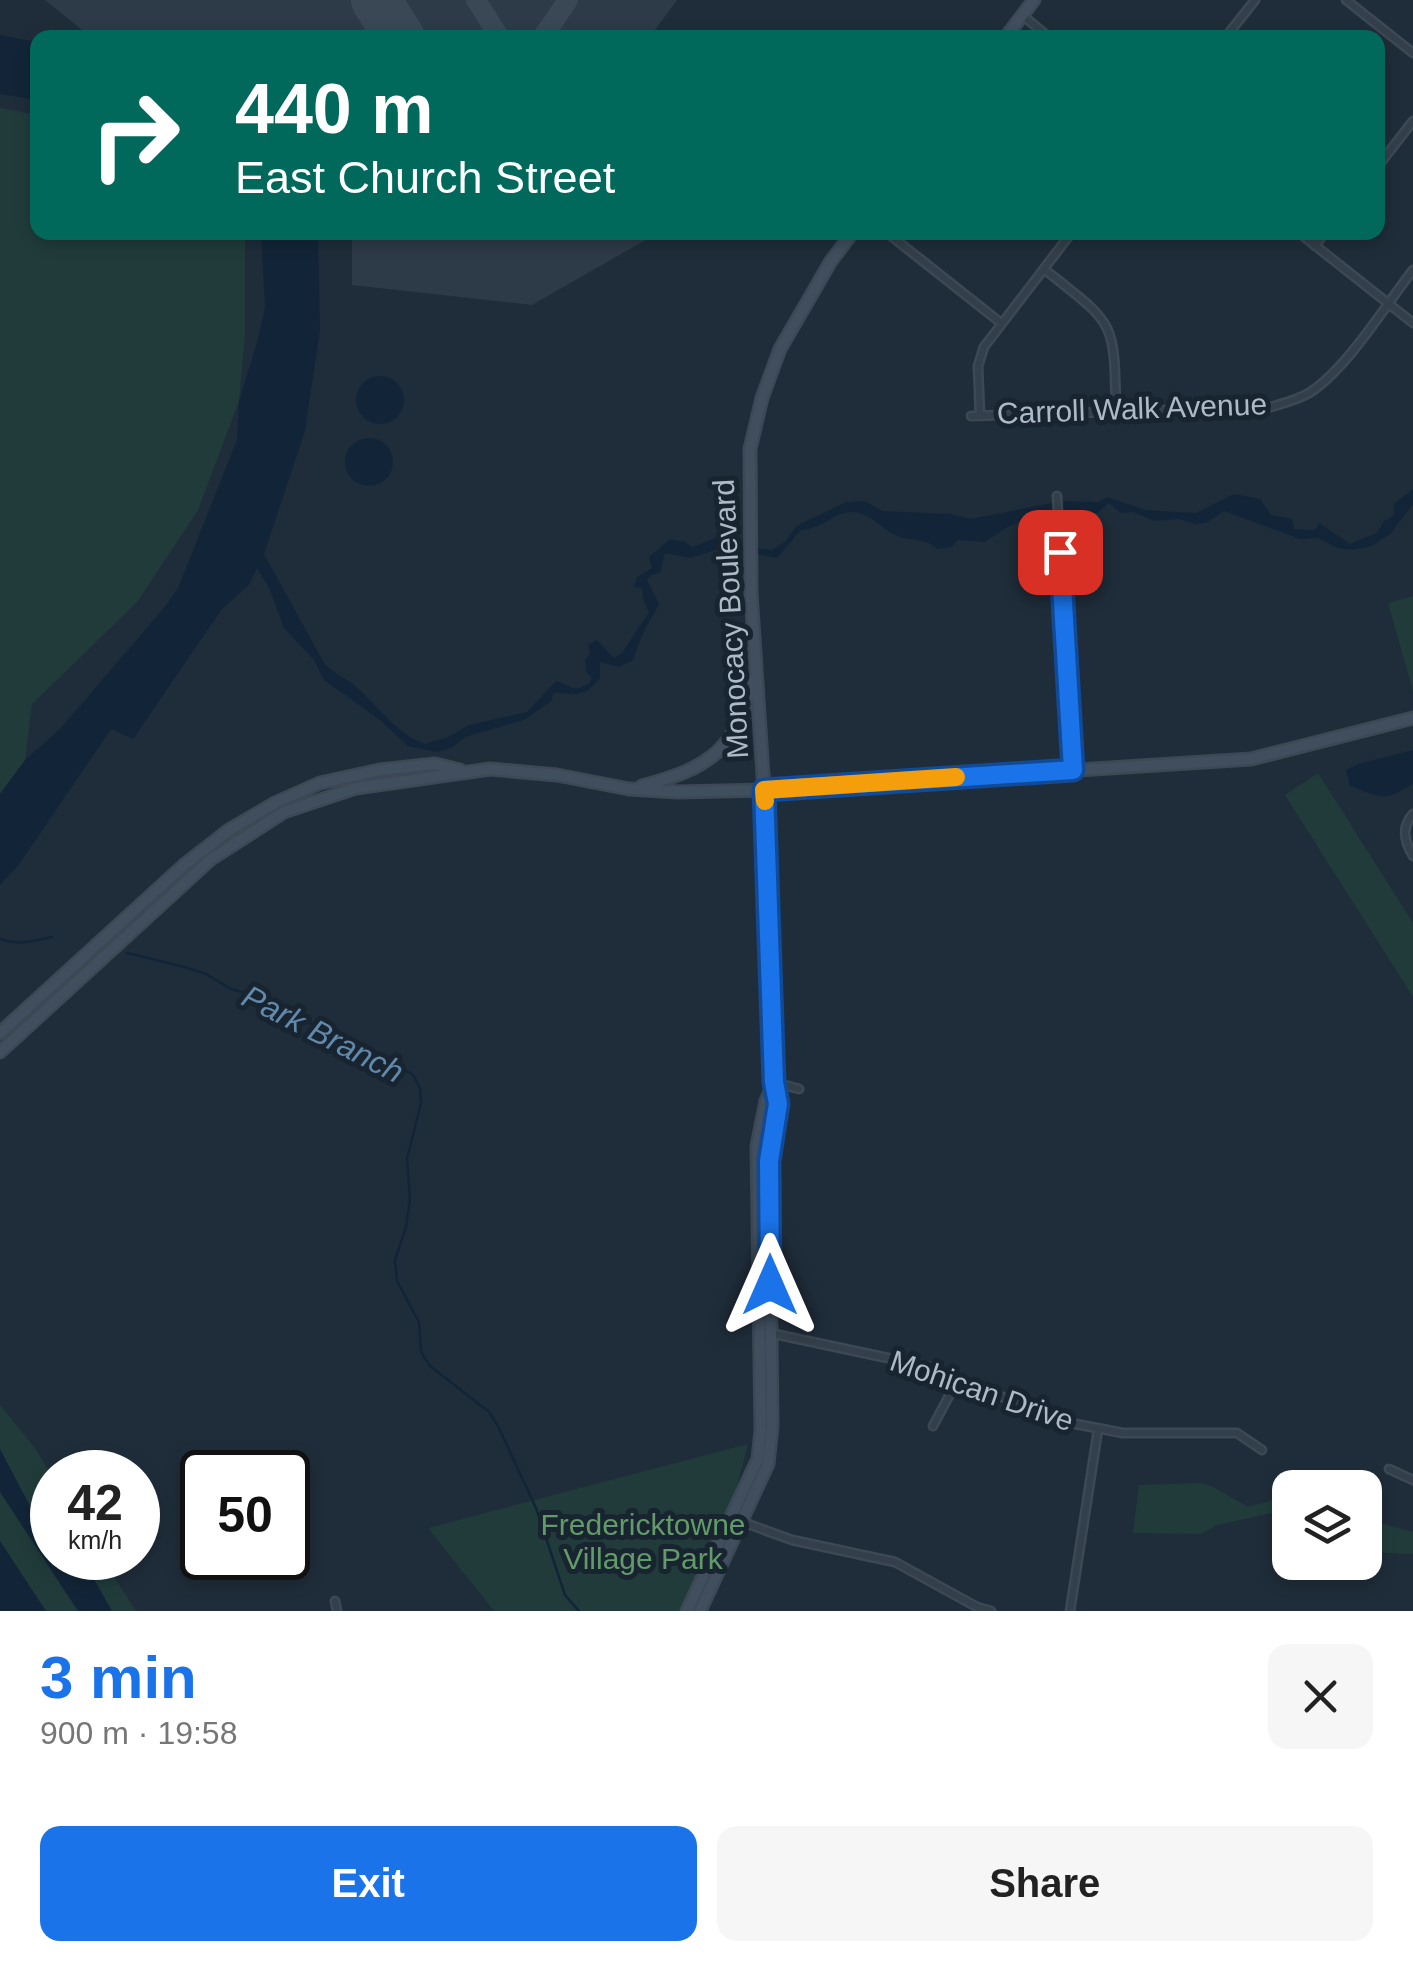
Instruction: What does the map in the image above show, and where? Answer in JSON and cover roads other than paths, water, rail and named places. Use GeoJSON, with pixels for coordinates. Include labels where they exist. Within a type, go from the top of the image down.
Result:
{"type":"FeatureCollection","features":[{"type":"Feature","properties":{"kind":"main road"},"geometry":{"type":"LineString","coordinates":[[1011,30],[1034,0]]}},
{"type":"Feature","properties":{"kind":"main road","name":"Monocacy Boulevard"},"geometry":{"type":"LineString","coordinates":[[0,1052],[211,859],[284,812],[324,796],[390,781],[466,771],[524,771],[630,789],[764,790],[751,593],[750,449],[762,398],[780,349],[848,240]]}},
{"type":"Feature","properties":{"kind":"main road"},"geometry":{"type":"LineString","coordinates":[[630,789],[698,768],[719,752],[738,727],[756,668]]}},
{"type":"Feature","properties":{"kind":"main road"},"geometry":{"type":"LineString","coordinates":[[687,1611],[758,1459],[761,1430],[769,1161],[778,1104],[774,1082],[764,790],[1251,759],[1413,718]]}},
{"type":"Feature","properties":{"kind":"main road","name":"Monocacy Boulevard"},"geometry":{"type":"LineString","coordinates":[[0,1033],[183,866],[229,830],[275,803],[320,783],[380,770],[434,764],[466,771]]}},
{"type":"Feature","properties":{"kind":"main road"},"geometry":{"type":"LineString","coordinates":[[700,1611],[743,1522],[770,1452],[765,1332]]}},
{"type":"Feature","properties":{"kind":"street"},"geometry":{"type":"LineString","coordinates":[[1231,30],[1255,0]]}},
{"type":"Feature","properties":{"kind":"street"},"geometry":{"type":"LineString","coordinates":[[1346,0],[1383,30]]}},
{"type":"Feature","properties":{"kind":"street"},"geometry":{"type":"LineString","coordinates":[[1022,16],[1040,30]]}},
{"type":"Feature","properties":{"kind":"street"},"geometry":{"type":"LineString","coordinates":[[1385,31],[1413,54]]}},
{"type":"Feature","properties":{"kind":"street"},"geometry":{"type":"LineString","coordinates":[[1385,157],[1413,121]]}},
{"type":"Feature","properties":{"kind":"street"},"geometry":{"type":"LineString","coordinates":[[896,240],[1001,324],[1066,240]]}},
{"type":"Feature","properties":{"kind":"street"},"geometry":{"type":"LineString","coordinates":[[1307,240],[1413,323]]}},
{"type":"Feature","properties":{"kind":"street"},"geometry":{"type":"LineString","coordinates":[[1314,246],[1319,240]]}},
{"type":"Feature","properties":{"kind":"street"},"geometry":{"type":"LineString","coordinates":[[1044,269],[1107,323],[1115,355],[1116,412]]}},
{"type":"Feature","properties":{"kind":"street","name":"Carroll Walk Avenue"},"geometry":{"type":"LineString","coordinates":[[1001,324],[984,347],[978,366],[975,416],[1271,407],[1294,400],[1321,384],[1413,270]]}},
{"type":"Feature","properties":{"kind":"street"},"geometry":{"type":"LineString","coordinates":[[1057,496],[1073,770]]}},
{"type":"Feature","properties":{"kind":"street"},"geometry":{"type":"LineString","coordinates":[[1413,814],[1405,830],[1413,856]]}},
{"type":"Feature","properties":{"kind":"street"},"geometry":{"type":"LineString","coordinates":[[774,1082],[800,1089]]}},
{"type":"Feature","properties":{"kind":"street","name":"Mohican Drive"},"geometry":{"type":"LineString","coordinates":[[765,1332],[912,1362],[1038,1414],[1098,1430],[1139,1434],[1237,1433],[1262,1450]]}},
{"type":"Feature","properties":{"kind":"street"},"geometry":{"type":"LineString","coordinates":[[933,1426],[958,1379]]}},
{"type":"Feature","properties":{"kind":"street"},"geometry":{"type":"LineString","coordinates":[[1070,1611],[1098,1430]]}},
{"type":"Feature","properties":{"kind":"street"},"geometry":{"type":"LineString","coordinates":[[1389,1469],[1413,1480]]}},
{"type":"Feature","properties":{"kind":"street"},"geometry":{"type":"LineString","coordinates":[[730,1518],[792,1540],[895,1562],[991,1611]]}},
{"type":"Feature","properties":{"kind":"street"},"geometry":{"type":"LineString","coordinates":[[336,1600],[337,1611]]}},
{"type":"Feature","properties":{"kind":"waterway","name":"Park Branch"},"geometry":{"type":"LineString","coordinates":[[0,939],[20,942],[52,937]]}},
{"type":"Feature","properties":{"kind":"waterway","name":"Park Branch"},"geometry":{"type":"LineString","coordinates":[[127,953],[206,974],[231,989],[270,1000],[294,1017],[359,1042],[413,1075],[420,1088],[421,1103],[407,1159],[410,1199],[395,1260],[397,1281],[419,1322],[421,1352],[430,1366],[489,1412],[498,1426],[536,1508],[565,1595],[579,1611]]}},
{"type":"Feature","properties":{"kind":"park label","name":"Fredericktowne Village Park"},"geometry":{"type":"Point","coordinates":[643,1542]}}]}
